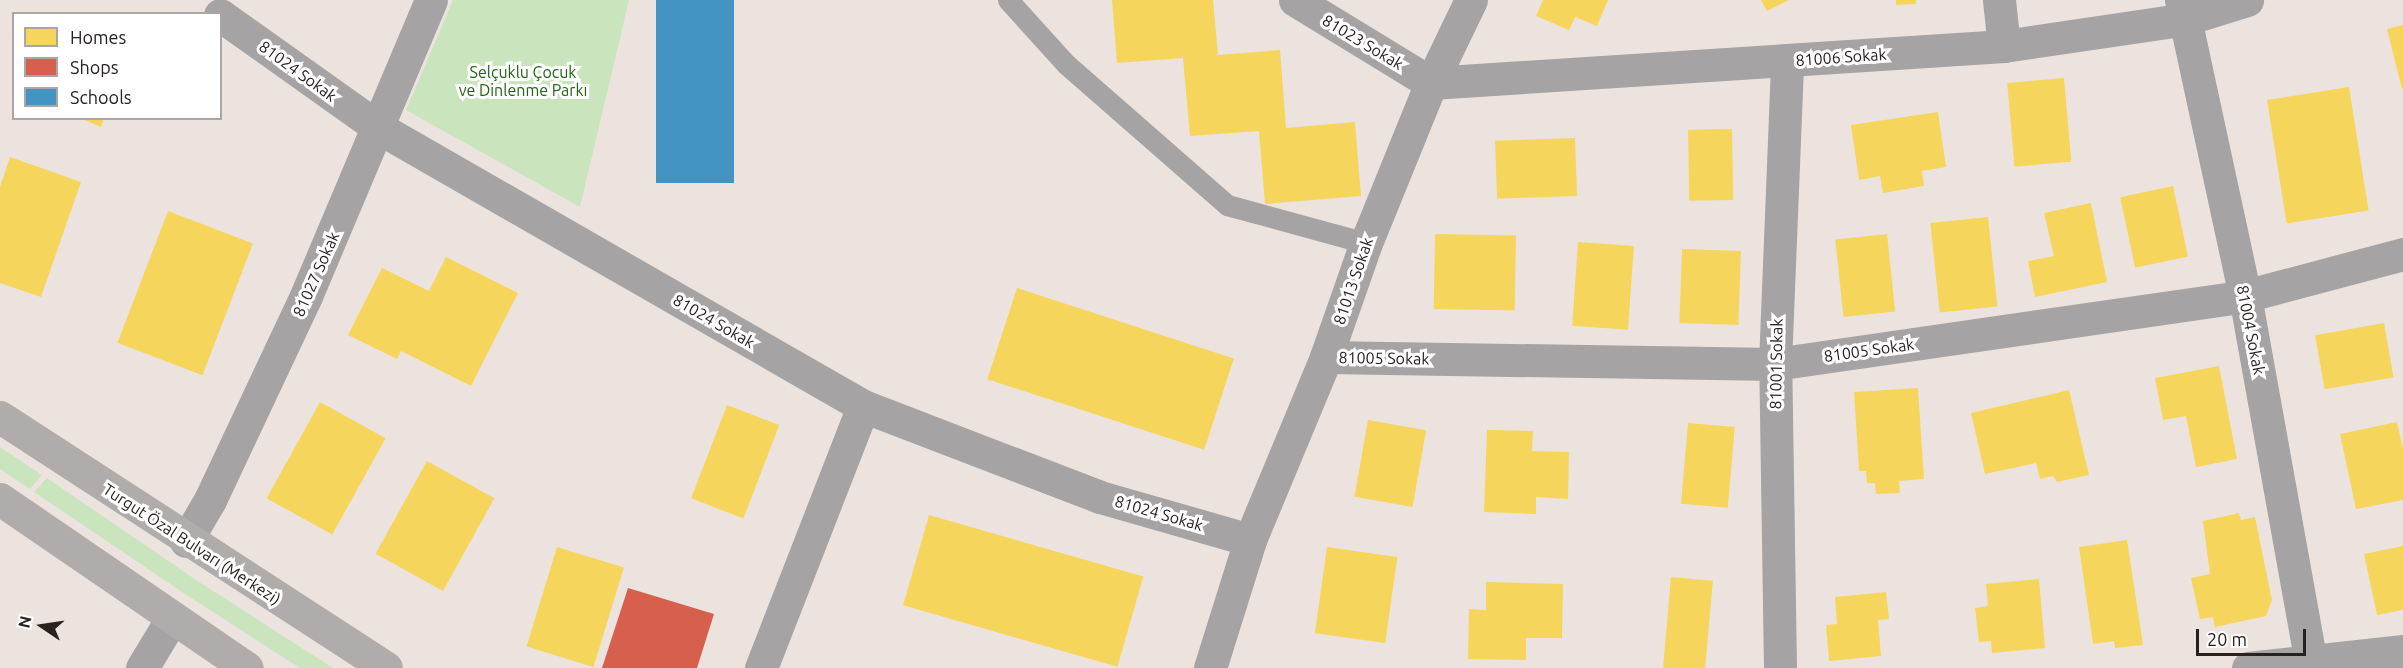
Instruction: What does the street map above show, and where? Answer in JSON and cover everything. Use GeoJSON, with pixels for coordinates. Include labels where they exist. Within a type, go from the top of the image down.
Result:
{"type":"FeatureCollection","features":[{"type":"Feature","properties":{"kind":"main road","name":"Turgut Özal Bulvarı (Merkezi)"},"geometry":{"type":"LineString","coordinates":[[0,417],[186,541],[386,668]]}},
{"type":"Feature","properties":{"kind":"main road"},"geometry":{"type":"LineString","coordinates":[[0,499],[171,620],[247,668]]}},
{"type":"Feature","properties":{"kind":"street","name":"81024 Sokak"},"geometry":{"type":"LineString","coordinates":[[199,0],[216,12]]}},
{"type":"Feature","properties":{"kind":"street","name":"81027 Sokak"},"geometry":{"type":"LineString","coordinates":[[186,541],[210,500],[306,296],[379,129],[431,0]]}},
{"type":"Feature","properties":{"kind":"street","name":"81023 Sokak"},"geometry":{"type":"LineString","coordinates":[[1295,0],[1431,83]]}},
{"type":"Feature","properties":{"kind":"street","name":"81013 Sokak"},"geometry":{"type":"LineString","coordinates":[[1209,668],[1250,540],[1326,357],[1366,243],[1431,83],[1471,0]]}},
{"type":"Feature","properties":{"kind":"street"},"geometry":{"type":"LineString","coordinates":[[1999,0],[2004,46]]}},
{"type":"Feature","properties":{"kind":"street","name":"81006 Sokak"},"geometry":{"type":"LineString","coordinates":[[1431,83],[2004,46],[2183,9],[2247,0]]}},
{"type":"Feature","properties":{"kind":"street","name":"81004 Sokak"},"geometry":{"type":"LineString","coordinates":[[2183,9],[2245,296],[2311,662]]}},
{"type":"Feature","properties":{"kind":"street","name":"81024 Sokak"},"geometry":{"type":"LineString","coordinates":[[222,16],[379,129],[863,406],[1100,497],[1250,540]]}},
{"type":"Feature","properties":{"kind":"street","name":"81001 Sokak"},"geometry":{"type":"LineString","coordinates":[[1780,668],[1775,364],[1787,61]]}},
{"type":"Feature","properties":{"kind":"street","name":"81005 Sokak"},"geometry":{"type":"LineString","coordinates":[[1326,357],[1775,364],[2245,296],[2403,254]]}},
{"type":"Feature","properties":{"kind":"street"},"geometry":{"type":"LineString","coordinates":[[761,668],[863,406]]}},
{"type":"Feature","properties":{"kind":"street"},"geometry":{"type":"LineString","coordinates":[[142,668],[171,620]]}},
{"type":"Feature","properties":{"kind":"street"},"geometry":{"type":"LineString","coordinates":[[2248,668],[2403,651]]}},
{"type":"Feature","properties":{"kind":"lane"},"geometry":{"type":"LineString","coordinates":[[1008,0],[1066,64],[1227,205],[1366,243]]}},
{"type":"Feature","properties":{"kind":"green space","name":"Selçuklu Çocuk ve Dinlenme Parkı"},"geometry":{"type":"Polygon","coordinates":[[[453,0],[629,0],[580,207],[406,110],[453,0]]]}},
{"type":"Feature","properties":{"kind":"green space"},"geometry":{"type":"Polygon","coordinates":[[[0,447],[42,475],[30,489],[0,469],[0,447]]]}},
{"type":"Feature","properties":{"kind":"green space"},"geometry":{"type":"Polygon","coordinates":[[[47,478],[199,582],[333,668],[300,668],[188,596],[34,492],[47,478]]]}},
{"type":"Feature","properties":{"kind":"building: Homes"},"geometry":{"type":"Polygon","coordinates":[[[1112,0],[1213,0],[1218,55],[1280,50],[1286,128],[1355,122],[1361,196],[1265,204],[1259,131],[1190,136],[1183,58],[1117,63],[1112,0]]]}},
{"type":"Feature","properties":{"kind":"building: Homes"},"geometry":{"type":"Polygon","coordinates":[[[1543,0],[1608,0],[1597,26],[1575,17],[1569,30],[1536,16],[1543,0]]]}},
{"type":"Feature","properties":{"kind":"building: Homes"},"geometry":{"type":"Polygon","coordinates":[[[1761,0],[1789,0],[1767,11],[1761,0]]]}},
{"type":"Feature","properties":{"kind":"building: Homes"},"geometry":{"type":"Polygon","coordinates":[[[1896,0],[1916,0],[1916,4],[1896,5],[1896,0]]]}},
{"type":"Feature","properties":{"kind":"building: Homes"},"geometry":{"type":"Polygon","coordinates":[[[2403,25],[2403,89],[2402,89],[2387,29],[2403,25]]]}},
{"type":"Feature","properties":{"kind":"building: Homes"},"geometry":{"type":"Polygon","coordinates":[[[2064,78],[2071,162],[2015,167],[2007,83],[2064,78]]]}},
{"type":"Feature","properties":{"kind":"building: Homes"},"geometry":{"type":"Polygon","coordinates":[[[2349,87],[2369,210],[2287,223],[2267,100],[2349,87]]]}},
{"type":"Feature","properties":{"kind":"building: Homes"},"geometry":{"type":"Polygon","coordinates":[[[1938,112],[1946,167],[1922,171],[1924,186],[1883,193],[1880,176],[1859,180],[1851,125],[1938,112]]]}},
{"type":"Feature","properties":{"kind":"building: Homes"},"geometry":{"type":"Polygon","coordinates":[[[85,120],[103,120],[101,127],[85,120]]]}},
{"type":"Feature","properties":{"kind":"building: Homes"},"geometry":{"type":"Polygon","coordinates":[[[1732,129],[1733,200],[1689,201],[1688,130],[1732,129]]]}},
{"type":"Feature","properties":{"kind":"building: Homes"},"geometry":{"type":"Polygon","coordinates":[[[1575,138],[1577,196],[1497,199],[1495,141],[1575,138]]]}},
{"type":"Feature","properties":{"kind":"building: Homes"},"geometry":{"type":"Polygon","coordinates":[[[10,157],[81,182],[41,297],[0,283],[0,187],[10,157]]]}},
{"type":"Feature","properties":{"kind":"building: Homes"},"geometry":{"type":"Polygon","coordinates":[[[2173,186],[2188,256],[2135,268],[2120,197],[2173,186]]]}},
{"type":"Feature","properties":{"kind":"building: Homes"},"geometry":{"type":"Polygon","coordinates":[[[2091,203],[2107,282],[2035,297],[2028,261],[2054,256],[2044,213],[2091,203]]]}},
{"type":"Feature","properties":{"kind":"building: Homes"},"geometry":{"type":"Polygon","coordinates":[[[168,211],[253,244],[202,375],[117,343],[168,211]]]}},
{"type":"Feature","properties":{"kind":"building: Homes"},"geometry":{"type":"Polygon","coordinates":[[[1988,217],[1997,307],[1940,313],[1930,223],[1988,217]]]}},
{"type":"Feature","properties":{"kind":"building: Homes"},"geometry":{"type":"Polygon","coordinates":[[[1435,234],[1516,235],[1515,310],[1434,309],[1435,234]]]}},
{"type":"Feature","properties":{"kind":"building: Homes"},"geometry":{"type":"Polygon","coordinates":[[[1887,234],[1895,312],[1843,317],[1835,239],[1887,234]]]}},
{"type":"Feature","properties":{"kind":"building: Homes"},"geometry":{"type":"Polygon","coordinates":[[[1578,242],[1634,246],[1628,330],[1572,326],[1578,242]]]}},
{"type":"Feature","properties":{"kind":"building: Homes"},"geometry":{"type":"Polygon","coordinates":[[[1682,249],[1741,251],[1738,325],[1679,323],[1682,249]]]}},
{"type":"Feature","properties":{"kind":"building: Homes"},"geometry":{"type":"Polygon","coordinates":[[[446,257],[518,293],[471,386],[401,351],[397,359],[348,335],[382,268],[429,291],[446,257]]]}},
{"type":"Feature","properties":{"kind":"building: Homes"},"geometry":{"type":"Polygon","coordinates":[[[1017,288],[1234,358],[1204,450],[987,379],[1017,288]]]}},
{"type":"Feature","properties":{"kind":"building: Homes"},"geometry":{"type":"Polygon","coordinates":[[[2384,323],[2394,377],[2325,389],[2315,335],[2384,323]]]}},
{"type":"Feature","properties":{"kind":"building: Homes"},"geometry":{"type":"Polygon","coordinates":[[[2219,366],[2237,459],[2196,467],[2186,416],[2163,420],[2155,378],[2219,366]]]}},
{"type":"Feature","properties":{"kind":"building: Homes"},"geometry":{"type":"Polygon","coordinates":[[[1918,388],[1924,479],[1899,481],[1900,493],[1876,494],[1875,483],[1867,483],[1866,471],[1859,471],[1854,392],[1918,388]]]}},
{"type":"Feature","properties":{"kind":"building: Homes"},"geometry":{"type":"Polygon","coordinates":[[[2069,390],[2089,475],[2057,482],[2053,476],[2040,479],[2036,463],[1985,474],[1971,413],[2069,390]]]}},
{"type":"Feature","properties":{"kind":"building: Homes"},"geometry":{"type":"Polygon","coordinates":[[[320,402],[386,438],[332,535],[267,498],[320,402]]]}},
{"type":"Feature","properties":{"kind":"building: Homes"},"geometry":{"type":"Polygon","coordinates":[[[727,405],[779,425],[743,518],[691,498],[727,405]]]}},
{"type":"Feature","properties":{"kind":"building: Homes"},"geometry":{"type":"Polygon","coordinates":[[[1368,420],[1426,430],[1413,507],[1354,497],[1368,420]]]}},
{"type":"Feature","properties":{"kind":"building: Homes"},"geometry":{"type":"Polygon","coordinates":[[[2397,422],[2403,449],[2403,500],[2356,509],[2340,434],[2397,422]]]}},
{"type":"Feature","properties":{"kind":"building: Homes"},"geometry":{"type":"Polygon","coordinates":[[[1688,423],[1735,427],[1728,508],[1681,504],[1688,423]]]}},
{"type":"Feature","properties":{"kind":"building: Homes"},"geometry":{"type":"Polygon","coordinates":[[[1487,430],[1533,431],[1532,451],[1569,452],[1568,499],[1536,497],[1536,514],[1484,512],[1487,430]]]}},
{"type":"Feature","properties":{"kind":"building: Homes"},"geometry":{"type":"Polygon","coordinates":[[[427,461],[494,498],[443,591],[376,554],[427,461]]]}},
{"type":"Feature","properties":{"kind":"building: Homes"},"geometry":{"type":"Polygon","coordinates":[[[2239,513],[2241,520],[2255,517],[2272,600],[2266,616],[2215,627],[2213,617],[2200,619],[2191,578],[2210,574],[2203,521],[2239,513]]]}},
{"type":"Feature","properties":{"kind":"building: Homes"},"geometry":{"type":"Polygon","coordinates":[[[929,515],[1143,576],[1117,667],[903,605],[929,515]]]}},
{"type":"Feature","properties":{"kind":"building: Homes"},"geometry":{"type":"Polygon","coordinates":[[[2127,540],[2143,645],[2115,648],[2114,641],[2093,644],[2079,547],[2127,540]]]}},
{"type":"Feature","properties":{"kind":"building: Homes"},"geometry":{"type":"Polygon","coordinates":[[[2403,546],[2403,610],[2377,615],[2364,554],[2403,546]]]}},
{"type":"Feature","properties":{"kind":"building: Homes"},"geometry":{"type":"Polygon","coordinates":[[[557,547],[624,567],[594,667],[527,646],[557,547]]]}},
{"type":"Feature","properties":{"kind":"building: Homes"},"geometry":{"type":"Polygon","coordinates":[[[1327,547],[1397,557],[1385,643],[1315,633],[1327,547]]]}},
{"type":"Feature","properties":{"kind":"building: Homes"},"geometry":{"type":"Polygon","coordinates":[[[1671,577],[1713,581],[1705,668],[1663,668],[1671,577]]]}},
{"type":"Feature","properties":{"kind":"building: Homes"},"geometry":{"type":"Polygon","coordinates":[[[2039,579],[2045,648],[1992,653],[1991,641],[1979,642],[1975,608],[1988,606],[1986,584],[2039,579]]]}},
{"type":"Feature","properties":{"kind":"building: Homes"},"geometry":{"type":"Polygon","coordinates":[[[1486,582],[1563,584],[1562,638],[1526,638],[1526,660],[1468,659],[1469,609],[1486,610],[1486,582]]]}},
{"type":"Feature","properties":{"kind":"building: Homes"},"geometry":{"type":"Polygon","coordinates":[[[1886,592],[1889,619],[1878,620],[1881,656],[1829,661],[1826,625],[1837,624],[1835,597],[1886,592]]]}},
{"type":"Feature","properties":{"kind":"building: Shops"},"geometry":{"type":"Polygon","coordinates":[[[628,588],[714,614],[697,668],[602,668],[628,588]]]}},
{"type":"Feature","properties":{"kind":"building: Schools"},"geometry":{"type":"Polygon","coordinates":[[[656,0],[734,0],[734,183],[656,183],[656,0]]]}}]}
